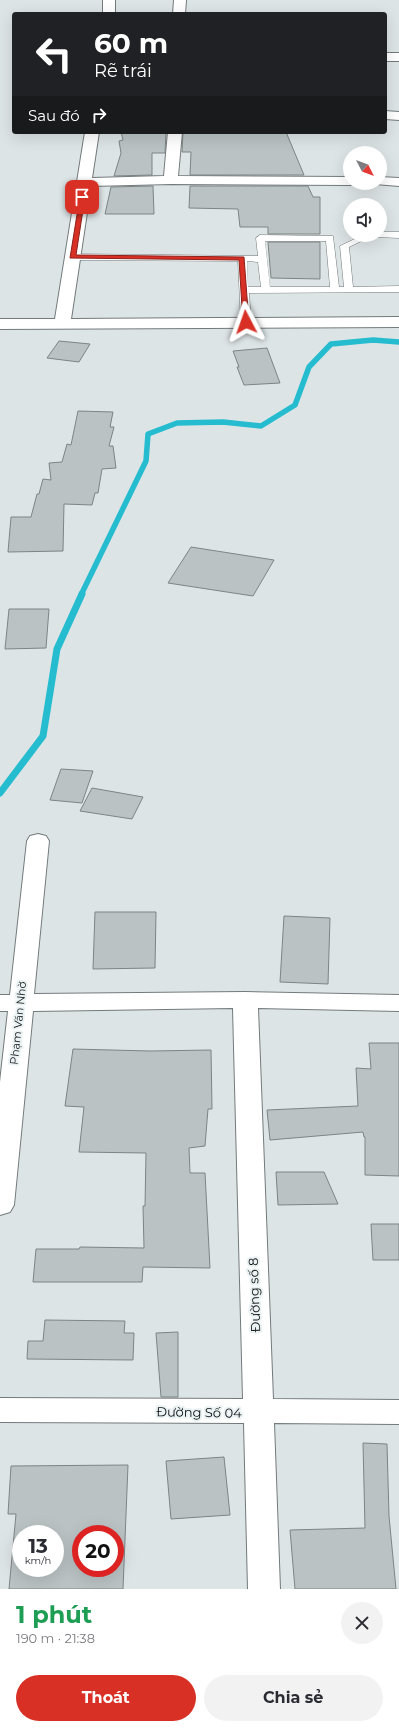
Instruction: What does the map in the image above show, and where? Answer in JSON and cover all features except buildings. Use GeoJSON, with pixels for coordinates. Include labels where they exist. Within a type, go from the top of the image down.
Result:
{"type":"FeatureCollection","features":[{"type":"Feature","properties":{"kind":"street"},"geometry":{"type":"LineString","coordinates":[[109,0],[109,12]]}},
{"type":"Feature","properties":{"kind":"street"},"geometry":{"type":"LineString","coordinates":[[179,12],[180,0]]}},
{"type":"Feature","properties":{"kind":"street"},"geometry":{"type":"LineString","coordinates":[[387,57],[399,57]]}},
{"type":"Feature","properties":{"kind":"street"},"geometry":{"type":"LineString","coordinates":[[387,115],[399,116]]}},
{"type":"Feature","properties":{"kind":"street"},"geometry":{"type":"LineString","coordinates":[[62,323],[92,134]]}},
{"type":"Feature","properties":{"kind":"street"},"geometry":{"type":"LineString","coordinates":[[171,180],[175,134]]}},
{"type":"Feature","properties":{"kind":"street"},"geometry":{"type":"LineString","coordinates":[[84,182],[171,180],[343,181]]}},
{"type":"Feature","properties":{"kind":"street"},"geometry":{"type":"LineString","coordinates":[[387,181],[399,182]]}},
{"type":"Feature","properties":{"kind":"street"},"geometry":{"type":"LineString","coordinates":[[0,324],[399,322]]}},
{"type":"Feature","properties":{"kind":"street","name":"Phạm Văn Nhờ"},"geometry":{"type":"LineString","coordinates":[[0,1205],[10,1003],[38,841]]}},
{"type":"Feature","properties":{"kind":"street"},"geometry":{"type":"LineString","coordinates":[[10,1003],[245,1000],[399,1003]]}},
{"type":"Feature","properties":{"kind":"street","name":"Đường số 8"},"geometry":{"type":"LineString","coordinates":[[245,1000],[257,1412],[264,1589]]}},
{"type":"Feature","properties":{"kind":"street","name":"Đường Số 04"},"geometry":{"type":"LineString","coordinates":[[0,1410],[399,1412]]}},
{"type":"Feature","properties":{"kind":"lane"},"geometry":{"type":"LineString","coordinates":[[387,235],[399,235]]}},
{"type":"Feature","properties":{"kind":"lane"},"geometry":{"type":"LineString","coordinates":[[266,290],[260,238],[330,238],[335,289]]}},
{"type":"Feature","properties":{"kind":"lane"},"geometry":{"type":"LineString","coordinates":[[349,289],[344,246],[353,242]]}},
{"type":"Feature","properties":{"kind":"lane"},"geometry":{"type":"LineString","coordinates":[[73,257],[262,259]]}},
{"type":"Feature","properties":{"kind":"lane"},"geometry":{"type":"LineString","coordinates":[[242,258],[246,322]]}},
{"type":"Feature","properties":{"kind":"lane"},"geometry":{"type":"LineString","coordinates":[[244,290],[399,289]]}},
{"type":"Feature","properties":{"kind":"waterway"},"geometry":{"type":"LineString","coordinates":[[81,595],[146,461],[148,434],[177,423],[223,422],[261,426],[295,405],[309,367],[331,344],[373,340],[399,342]]}},
{"type":"Feature","properties":{"kind":"waterway"},"geometry":{"type":"LineString","coordinates":[[0,793],[43,736],[57,649],[82,594]]}},
{"type":"Feature","properties":{"kind":"route"},"geometry":{"type":"LineString","coordinates":[[82,197],[73,257],[242,258],[246,322]]}}]}
